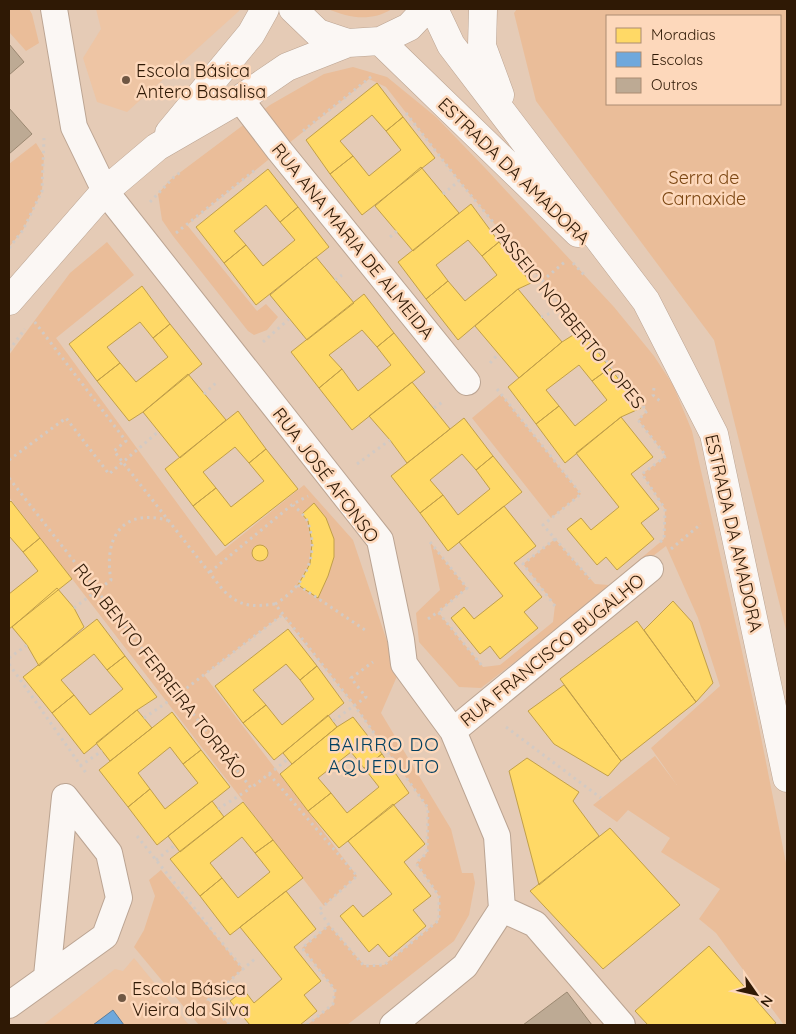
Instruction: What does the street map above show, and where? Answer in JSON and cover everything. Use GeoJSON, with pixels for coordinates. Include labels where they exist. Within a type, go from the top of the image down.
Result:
{"type":"FeatureCollection","features":[{"type":"Feature","properties":{"kind":"street","name":"RUA JOSÉ AFONSO"},"geometry":{"type":"LineString","coordinates":[[54,9],[74,127],[105,191],[380,540],[401,640],[404,664],[453,731],[497,836],[502,909]]}},
{"type":"Feature","properties":{"kind":"street"},"geometry":{"type":"LineString","coordinates":[[157,148],[251,34],[265,9]]}},
{"type":"Feature","properties":{"kind":"street"},"geometry":{"type":"LineString","coordinates":[[293,9],[318,33],[348,43]]}},
{"type":"Feature","properties":{"kind":"street"},"geometry":{"type":"LineString","coordinates":[[9,301],[105,191],[157,148],[240,99],[287,67],[348,43],[380,41],[409,27],[426,9]]}},
{"type":"Feature","properties":{"kind":"street","name":"ESTRADA DA AMADORA"},"geometry":{"type":"LineString","coordinates":[[434,9],[451,45],[646,301],[714,434],[787,778]]}},
{"type":"Feature","properties":{"kind":"street"},"geometry":{"type":"LineString","coordinates":[[483,9],[482,46],[512,124]]}},
{"type":"Feature","properties":{"kind":"street","name":"ESTRADA DA AMADORA"},"geometry":{"type":"LineString","coordinates":[[380,41],[646,301]]}},
{"type":"Feature","properties":{"kind":"street","name":"RUA ANA MARIA DE ALMEIDA"},"geometry":{"type":"LineString","coordinates":[[240,99],[467,382]]}},
{"type":"Feature","properties":{"kind":"street","name":"RUA FRANCISCO BUGALHO"},"geometry":{"type":"LineString","coordinates":[[453,731],[650,569]]}},
{"type":"Feature","properties":{"kind":"street"},"geometry":{"type":"LineString","coordinates":[[9,1005],[105,936],[119,898],[109,853],[65,797],[48,976]]}},
{"type":"Feature","properties":{"kind":"street"},"geometry":{"type":"LineString","coordinates":[[393,1025],[465,966],[502,909],[535,924],[622,1025]]}},
{"type":"Feature","properties":{"kind":"path"},"geometry":{"type":"LineString","coordinates":[[173,236],[375,74],[368,71]]}},
{"type":"Feature","properties":{"kind":"path","name":"PASSEIO NORBERTO LOPES"},"geometry":{"type":"LineString","coordinates":[[404,111],[647,411],[638,420],[666,456],[642,474],[665,510],[664,539],[657,544]]}},
{"type":"Feature","properties":{"kind":"path"},"geometry":{"type":"LineString","coordinates":[[9,248],[23,230],[42,191],[44,129]]}},
{"type":"Feature","properties":{"kind":"path"},"geometry":{"type":"LineString","coordinates":[[130,222],[182,171]]}},
{"type":"Feature","properties":{"kind":"path"},"geometry":{"type":"LineString","coordinates":[[443,194],[459,181]]}},
{"type":"Feature","properties":{"kind":"path"},"geometry":{"type":"LineString","coordinates":[[542,281],[569,258],[588,279]]}},
{"type":"Feature","properties":{"kind":"path"},"geometry":{"type":"LineString","coordinates":[[542,317],[563,308]]}},
{"type":"Feature","properties":{"kind":"path"},"geometry":{"type":"LineString","coordinates":[[32,318],[126,441],[114,450],[223,590],[233,600],[245,605],[262,606],[275,604],[298,585],[310,564],[312,543],[308,521],[293,504]]}},
{"type":"Feature","properties":{"kind":"path"},"geometry":{"type":"LineString","coordinates":[[467,382],[482,370],[580,494],[543,525],[595,584]]}},
{"type":"Feature","properties":{"kind":"path"},"geometry":{"type":"LineString","coordinates":[[654,385],[654,395],[666,407]]}},
{"type":"Feature","properties":{"kind":"path"},"geometry":{"type":"LineString","coordinates":[[9,460],[66,418],[109,474],[159,431]]}},
{"type":"Feature","properties":{"kind":"path"},"geometry":{"type":"LineString","coordinates":[[210,572],[293,504],[333,481],[390,440]]}},
{"type":"Feature","properties":{"kind":"path","name":"RUA BENTO FERREIRA TORRÃO"},"geometry":{"type":"LineString","coordinates":[[9,478],[251,788],[269,774],[357,876],[319,910],[329,925]]}},
{"type":"Feature","properties":{"kind":"path"},"geometry":{"type":"LineString","coordinates":[[74,608],[111,580],[108,568],[109,554],[112,541],[120,530],[134,518],[147,516],[170,521]]}},
{"type":"Feature","properties":{"kind":"path"},"geometry":{"type":"LineString","coordinates":[[650,569],[704,521]]}},
{"type":"Feature","properties":{"kind":"path"},"geometry":{"type":"LineString","coordinates":[[554,614],[555,605],[522,564],[555,539]]}},
{"type":"Feature","properties":{"kind":"path"},"geometry":{"type":"LineString","coordinates":[[430,542],[467,588],[438,612],[483,667],[491,666]]}},
{"type":"Feature","properties":{"kind":"path"},"geometry":{"type":"LineString","coordinates":[[298,585],[370,633]]}},
{"type":"Feature","properties":{"kind":"path"},"geometry":{"type":"LineString","coordinates":[[275,604],[354,705],[428,808],[427,853],[416,863],[439,896],[439,920],[384,966],[364,966],[329,925],[302,948],[335,990],[333,1004],[307,1025]]}},
{"type":"Feature","properties":{"kind":"path"},"geometry":{"type":"LineString","coordinates":[[144,718],[179,694],[282,615]]}},
{"type":"Feature","properties":{"kind":"path"},"geometry":{"type":"LineString","coordinates":[[9,658],[27,645]]}},
{"type":"Feature","properties":{"kind":"path"},"geometry":{"type":"LineString","coordinates":[[333,721],[366,697],[351,678],[375,660]]}},
{"type":"Feature","properties":{"kind":"path"},"geometry":{"type":"LineString","coordinates":[[9,664],[80,766],[92,780]]}},
{"type":"Feature","properties":{"kind":"path"},"geometry":{"type":"LineString","coordinates":[[481,708],[601,798]]}},
{"type":"Feature","properties":{"kind":"path"},"geometry":{"type":"LineString","coordinates":[[80,766],[102,751]]}},
{"type":"Feature","properties":{"kind":"path"},"geometry":{"type":"LineString","coordinates":[[269,774],[288,759]]}},
{"type":"Feature","properties":{"kind":"path"},"geometry":{"type":"LineString","coordinates":[[218,809],[251,788]]}},
{"type":"Feature","properties":{"kind":"path"},"geometry":{"type":"LineString","coordinates":[[133,831],[243,969]]}},
{"type":"Feature","properties":{"kind":"path"},"geometry":{"type":"LineString","coordinates":[[156,860],[175,845]]}},
{"type":"Feature","properties":{"kind":"path"},"geometry":{"type":"LineString","coordinates":[[229,1025],[208,1000],[256,958]]}},
{"type":"Feature","properties":{"kind":"shaded area","name":"Escola Básica Antero Basalisa"},"geometry":{"type":"Polygon","coordinates":[[[96,9],[240,9],[127,112],[97,102],[83,58],[101,29],[96,9]]]}},
{"type":"Feature","properties":{"kind":"shaded area","name":"Escola Básica Vieira da Silva"},"geometry":{"type":"Polygon","coordinates":[[[134,958],[189,1025],[43,1025],[115,969],[123,971],[134,958]]]}},
{"type":"Feature","properties":{"kind":"green space"},"geometry":{"type":"Polygon","coordinates":[[[9,9],[29,9],[39,43],[26,51],[9,32],[9,9]]]}},
{"type":"Feature","properties":{"kind":"green space"},"geometry":{"type":"Polygon","coordinates":[[[328,9],[392,9],[376,16],[360,17],[344,15],[328,9]]]}},
{"type":"Feature","properties":{"kind":"green space","name":"Serra de Carnaxide"},"geometry":{"type":"Polygon","coordinates":[[[517,9],[787,9],[787,634],[714,340],[536,101],[514,13],[517,9]]]}},
{"type":"Feature","properties":{"kind":"green space"},"geometry":{"type":"Polygon","coordinates":[[[353,67],[387,77],[436,117],[614,307],[654,356],[673,385],[692,431],[758,722],[787,868],[787,1025],[784,1025],[716,933],[699,919],[720,889],[661,852],[670,838],[628,810],[617,822],[593,805],[655,756],[677,785],[651,748],[720,686],[698,618],[666,546],[481,688],[459,687],[419,642],[416,613],[440,590],[430,542],[467,588],[438,612],[483,667],[500,665],[553,622],[555,605],[523,564],[555,539],[595,584],[609,585],[664,539],[665,509],[642,474],[666,456],[638,420],[647,411],[459,181],[386,87],[369,79],[187,225],[257,311],[266,304],[278,317],[267,330],[254,335],[248,331],[162,220],[158,194],[170,180],[270,105],[324,74],[353,67]]]}},
{"type":"Feature","properties":{"kind":"green space"},"geometry":{"type":"Polygon","coordinates":[[[36,143],[44,156],[42,191],[23,230],[9,247],[9,164],[36,143]]]}},
{"type":"Feature","properties":{"kind":"green space"},"geometry":{"type":"Polygon","coordinates":[[[107,242],[134,275],[56,338],[216,556],[304,485],[353,540],[398,674],[381,713],[451,829],[462,873],[473,873],[475,883],[469,915],[454,941],[347,1025],[307,1025],[333,1005],[335,990],[302,948],[329,925],[364,965],[384,965],[439,920],[439,896],[416,863],[427,853],[428,808],[354,705],[282,615],[204,675],[357,876],[324,906],[9,497],[9,355],[70,273],[107,242]]]}},
{"type":"Feature","properties":{"kind":"green space"},"geometry":{"type":"Polygon","coordinates":[[[501,394],[581,494],[551,518],[472,418],[501,394]]]}},
{"type":"Feature","properties":{"kind":"green space"},"geometry":{"type":"Polygon","coordinates":[[[161,870],[243,969],[208,1000],[229,1025],[199,1025],[134,947],[144,930],[155,896],[149,880],[161,870]]]}},
{"type":"Feature","properties":{"kind":"building: Moradias"},"geometry":{"type":"Polygon","coordinates":[[[377,83],[403,117],[386,131],[372,115],[340,141],[353,156],[330,174],[306,140],[377,83]]]}},
{"type":"Feature","properties":{"kind":"building: Moradias"},"geometry":{"type":"Polygon","coordinates":[[[403,117],[435,158],[362,215],[330,174],[353,156],[369,176],[401,150],[386,131],[403,117]]]}},
{"type":"Feature","properties":{"kind":"building: Moradias"},"geometry":{"type":"Polygon","coordinates":[[[421,167],[459,213],[413,251],[375,206],[421,167]]]}},
{"type":"Feature","properties":{"kind":"building: Moradias"},"geometry":{"type":"Polygon","coordinates":[[[268,169],[298,207],[280,222],[266,205],[234,231],[246,245],[224,263],[196,227],[268,169]]]}},
{"type":"Feature","properties":{"kind":"building: Moradias"},"geometry":{"type":"Polygon","coordinates":[[[471,204],[499,242],[482,256],[468,240],[436,265],[448,281],[426,299],[398,262],[471,204]]]}},
{"type":"Feature","properties":{"kind":"building: Moradias"},"geometry":{"type":"Polygon","coordinates":[[[298,207],[329,247],[256,305],[224,263],[246,245],[263,266],[295,240],[280,222],[298,207]]]}},
{"type":"Feature","properties":{"kind":"building: Moradias"},"geometry":{"type":"Polygon","coordinates":[[[499,242],[531,283],[518,289],[458,340],[426,299],[448,281],[465,301],[497,275],[482,256],[499,242]]]}},
{"type":"Feature","properties":{"kind":"building: Moradias"},"geometry":{"type":"Polygon","coordinates":[[[316,257],[354,303],[307,340],[270,295],[316,257]]]}},
{"type":"Feature","properties":{"kind":"building: Moradias"},"geometry":{"type":"Polygon","coordinates":[[[142,286],[170,324],[153,338],[140,322],[107,347],[120,363],[97,381],[69,344],[142,286]]]}},
{"type":"Feature","properties":{"kind":"building: Moradias"},"geometry":{"type":"Polygon","coordinates":[[[518,289],[562,342],[519,378],[475,326],[518,289]]]}},
{"type":"Feature","properties":{"kind":"building: Moradias"},"geometry":{"type":"Polygon","coordinates":[[[364,294],[394,333],[377,347],[362,330],[329,355],[342,369],[319,388],[291,352],[364,294]]]}},
{"type":"Feature","properties":{"kind":"building: Moradias"},"geometry":{"type":"Polygon","coordinates":[[[170,324],[202,364],[143,412],[129,421],[97,381],[120,363],[136,382],[168,357],[153,338],[170,324]]]}},
{"type":"Feature","properties":{"kind":"building: Moradias"},"geometry":{"type":"Polygon","coordinates":[[[581,330],[610,368],[592,381],[579,365],[546,390],[559,406],[536,424],[508,387],[562,342],[581,330]]]}},
{"type":"Feature","properties":{"kind":"building: Moradias"},"geometry":{"type":"Polygon","coordinates":[[[394,333],[425,372],[352,430],[319,388],[342,369],[358,391],[391,365],[377,347],[394,333]]]}},
{"type":"Feature","properties":{"kind":"building: Moradias"},"geometry":{"type":"Polygon","coordinates":[[[610,368],[641,408],[621,417],[565,463],[536,424],[559,406],[575,426],[607,400],[592,381],[610,368]]]}},
{"type":"Feature","properties":{"kind":"building: Moradias"},"geometry":{"type":"Polygon","coordinates":[[[188,374],[226,420],[180,458],[143,412],[188,374]]]}},
{"type":"Feature","properties":{"kind":"building: Moradias"},"geometry":{"type":"Polygon","coordinates":[[[412,382],[450,429],[407,463],[369,416],[412,382]]]}},
{"type":"Feature","properties":{"kind":"building: Moradias"},"geometry":{"type":"Polygon","coordinates":[[[238,411],[266,449],[249,463],[235,447],[203,472],[216,488],[193,506],[165,469],[238,411]]]}},
{"type":"Feature","properties":{"kind":"building: Moradias"},"geometry":{"type":"Polygon","coordinates":[[[621,417],[653,457],[631,474],[659,509],[641,523],[654,539],[617,570],[606,557],[597,565],[567,529],[581,518],[591,530],[619,507],[576,453],[621,417]]]}},
{"type":"Feature","properties":{"kind":"building: Moradias"},"geometry":{"type":"Polygon","coordinates":[[[464,418],[493,456],[476,470],[462,454],[430,480],[443,495],[420,513],[391,476],[464,418]]]}},
{"type":"Feature","properties":{"kind":"building: Moradias"},"geometry":{"type":"Polygon","coordinates":[[[266,449],[298,489],[225,546],[193,506],[216,488],[231,507],[264,481],[249,463],[266,449]]]}},
{"type":"Feature","properties":{"kind":"building: Moradias"},"geometry":{"type":"Polygon","coordinates":[[[493,456],[522,492],[448,551],[420,513],[443,495],[458,515],[490,489],[476,470],[493,456]]]}},
{"type":"Feature","properties":{"kind":"building: Moradias"},"geometry":{"type":"Polygon","coordinates":[[[11,501],[40,538],[23,552],[9,536],[9,503],[11,501]]]}},
{"type":"Feature","properties":{"kind":"building: Moradias"},"geometry":{"type":"Polygon","coordinates":[[[314,503],[326,518],[334,539],[334,557],[318,598],[298,585],[310,564],[312,543],[308,521],[302,514],[314,503]]]}},
{"type":"Feature","properties":{"kind":"building: Moradias"},"geometry":{"type":"Polygon","coordinates":[[[504,506],[536,546],[514,563],[542,597],[524,612],[538,628],[500,659],[490,646],[480,654],[451,618],[464,607],[474,619],[503,596],[459,542],[504,506]]]}},
{"type":"Feature","properties":{"kind":"building: Moradias"},"geometry":{"type":"Polygon","coordinates":[[[40,538],[72,579],[9,629],[9,594],[38,571],[23,552],[40,538]]]}},
{"type":"Feature","properties":{"kind":"building: Moradias"},"geometry":{"type":"Polygon","coordinates":[[[260,545],[266,547],[268,553],[266,559],[260,561],[254,559],[252,553],[254,547],[260,545]]]}},
{"type":"Feature","properties":{"kind":"building: Moradias"},"geometry":{"type":"Polygon","coordinates":[[[57,588],[74,608],[84,627],[39,666],[27,645],[12,627],[57,588]]]}},
{"type":"Feature","properties":{"kind":"building: Moradias"},"geometry":{"type":"Polygon","coordinates":[[[673,601],[692,622],[713,683],[696,702],[644,630],[673,601]]]}},
{"type":"Feature","properties":{"kind":"building: Moradias"},"geometry":{"type":"Polygon","coordinates":[[[97,619],[125,656],[107,670],[94,654],[61,680],[74,695],[52,713],[23,677],[97,619]]]}},
{"type":"Feature","properties":{"kind":"building: Moradias"},"geometry":{"type":"Polygon","coordinates":[[[637,621],[696,702],[621,761],[560,679],[637,621]]]}},
{"type":"Feature","properties":{"kind":"building: Moradias"},"geometry":{"type":"Polygon","coordinates":[[[288,629],[317,666],[300,680],[286,664],[253,690],[266,705],[243,723],[215,686],[288,629]]]}},
{"type":"Feature","properties":{"kind":"building: Moradias"},"geometry":{"type":"Polygon","coordinates":[[[125,656],[157,697],[137,710],[84,754],[52,713],[74,695],[90,715],[123,689],[107,670],[125,656]]]}},
{"type":"Feature","properties":{"kind":"building: Moradias"},"geometry":{"type":"Polygon","coordinates":[[[317,666],[344,703],[274,760],[243,723],[266,705],[282,725],[314,699],[300,680],[317,666]]]}},
{"type":"Feature","properties":{"kind":"building: Moradias"},"geometry":{"type":"Polygon","coordinates":[[[564,685],[621,761],[608,776],[554,744],[528,711],[564,685]]]}},
{"type":"Feature","properties":{"kind":"building: Moradias"},"geometry":{"type":"Polygon","coordinates":[[[137,710],[152,728],[110,761],[96,743],[137,710]]]}},
{"type":"Feature","properties":{"kind":"building: Moradias"},"geometry":{"type":"Polygon","coordinates":[[[172,712],[201,750],[183,764],[170,747],[138,773],[150,789],[128,807],[99,770],[172,712]]]}},
{"type":"Feature","properties":{"kind":"building: Moradias"},"geometry":{"type":"Polygon","coordinates":[[[328,715],[337,727],[292,764],[283,753],[328,715]]]}},
{"type":"Feature","properties":{"kind":"building: Moradias"},"geometry":{"type":"Polygon","coordinates":[[[353,717],[382,754],[364,768],[351,752],[318,778],[331,793],[308,811],[280,774],[337,727],[353,717]]]}},
{"type":"Feature","properties":{"kind":"building: Moradias"},"geometry":{"type":"Polygon","coordinates":[[[201,750],[230,787],[157,845],[128,807],[150,789],[165,809],[198,783],[183,764],[201,750]]]}},
{"type":"Feature","properties":{"kind":"building: Moradias"},"geometry":{"type":"Polygon","coordinates":[[[382,754],[409,793],[339,848],[308,811],[331,793],[347,813],[379,787],[364,768],[382,754]]]}},
{"type":"Feature","properties":{"kind":"building: Moradias"},"geometry":{"type":"Polygon","coordinates":[[[527,758],[579,792],[573,801],[599,836],[539,885],[509,771],[527,758]]]}},
{"type":"Feature","properties":{"kind":"building: Moradias"},"geometry":{"type":"Polygon","coordinates":[[[212,801],[224,817],[180,852],[168,836],[212,801]]]}},
{"type":"Feature","properties":{"kind":"building: Moradias"},"geometry":{"type":"Polygon","coordinates":[[[243,802],[273,840],[255,853],[242,837],[210,863],[222,878],[200,896],[170,859],[243,802]]]}},
{"type":"Feature","properties":{"kind":"building: Moradias"},"geometry":{"type":"Polygon","coordinates":[[[393,804],[425,844],[404,862],[431,896],[413,910],[426,926],[389,957],[378,944],[369,952],[340,916],[353,905],[363,917],[392,894],[348,841],[393,804]]]}},
{"type":"Feature","properties":{"kind":"building: Moradias"},"geometry":{"type":"Polygon","coordinates":[[[610,828],[680,905],[603,969],[530,891],[610,828]]]}},
{"type":"Feature","properties":{"kind":"building: Moradias"},"geometry":{"type":"Polygon","coordinates":[[[273,840],[303,878],[230,935],[200,896],[222,878],[238,898],[270,872],[255,853],[273,840]]]}},
{"type":"Feature","properties":{"kind":"building: Moradias"},"geometry":{"type":"Polygon","coordinates":[[[286,891],[316,929],[294,947],[321,981],[304,995],[317,1011],[300,1025],[250,1025],[230,1001],[244,990],[254,1003],[282,979],[240,927],[286,891]]]}},
{"type":"Feature","properties":{"kind":"building: Moradias"},"geometry":{"type":"Polygon","coordinates":[[[709,946],[776,1023],[773,1025],[648,1025],[635,1011],[709,946]]]}},
{"type":"Feature","properties":{"kind":"building: Escolas"},"geometry":{"type":"Polygon","coordinates":[[[113,1010],[124,1025],[93,1025],[113,1010]]]}},
{"type":"Feature","properties":{"kind":"building: Outros"},"geometry":{"type":"Polygon","coordinates":[[[9,44],[24,62],[9,75],[9,44]]]}},
{"type":"Feature","properties":{"kind":"building: Outros"},"geometry":{"type":"Polygon","coordinates":[[[9,108],[32,134],[9,154],[9,108]]]}},
{"type":"Feature","properties":{"kind":"building: Outros"},"geometry":{"type":"Polygon","coordinates":[[[567,992],[592,1025],[523,1025],[567,992]]]}},
{"type":"Feature","properties":{"kind":"place","name":"Escola Básica Antero Basalisa"},"geometry":{"type":"Point","coordinates":[126,80]}},
{"type":"Feature","properties":{"kind":"place","name":"Escola Básica Vieira da Silva"},"geometry":{"type":"Point","coordinates":[122,998]}},
{"type":"Feature","properties":{"kind":"district","name":"BAIRRO DO AQUEDUTO"},"geometry":{"type":"Point","coordinates":[384,755]}}]}
